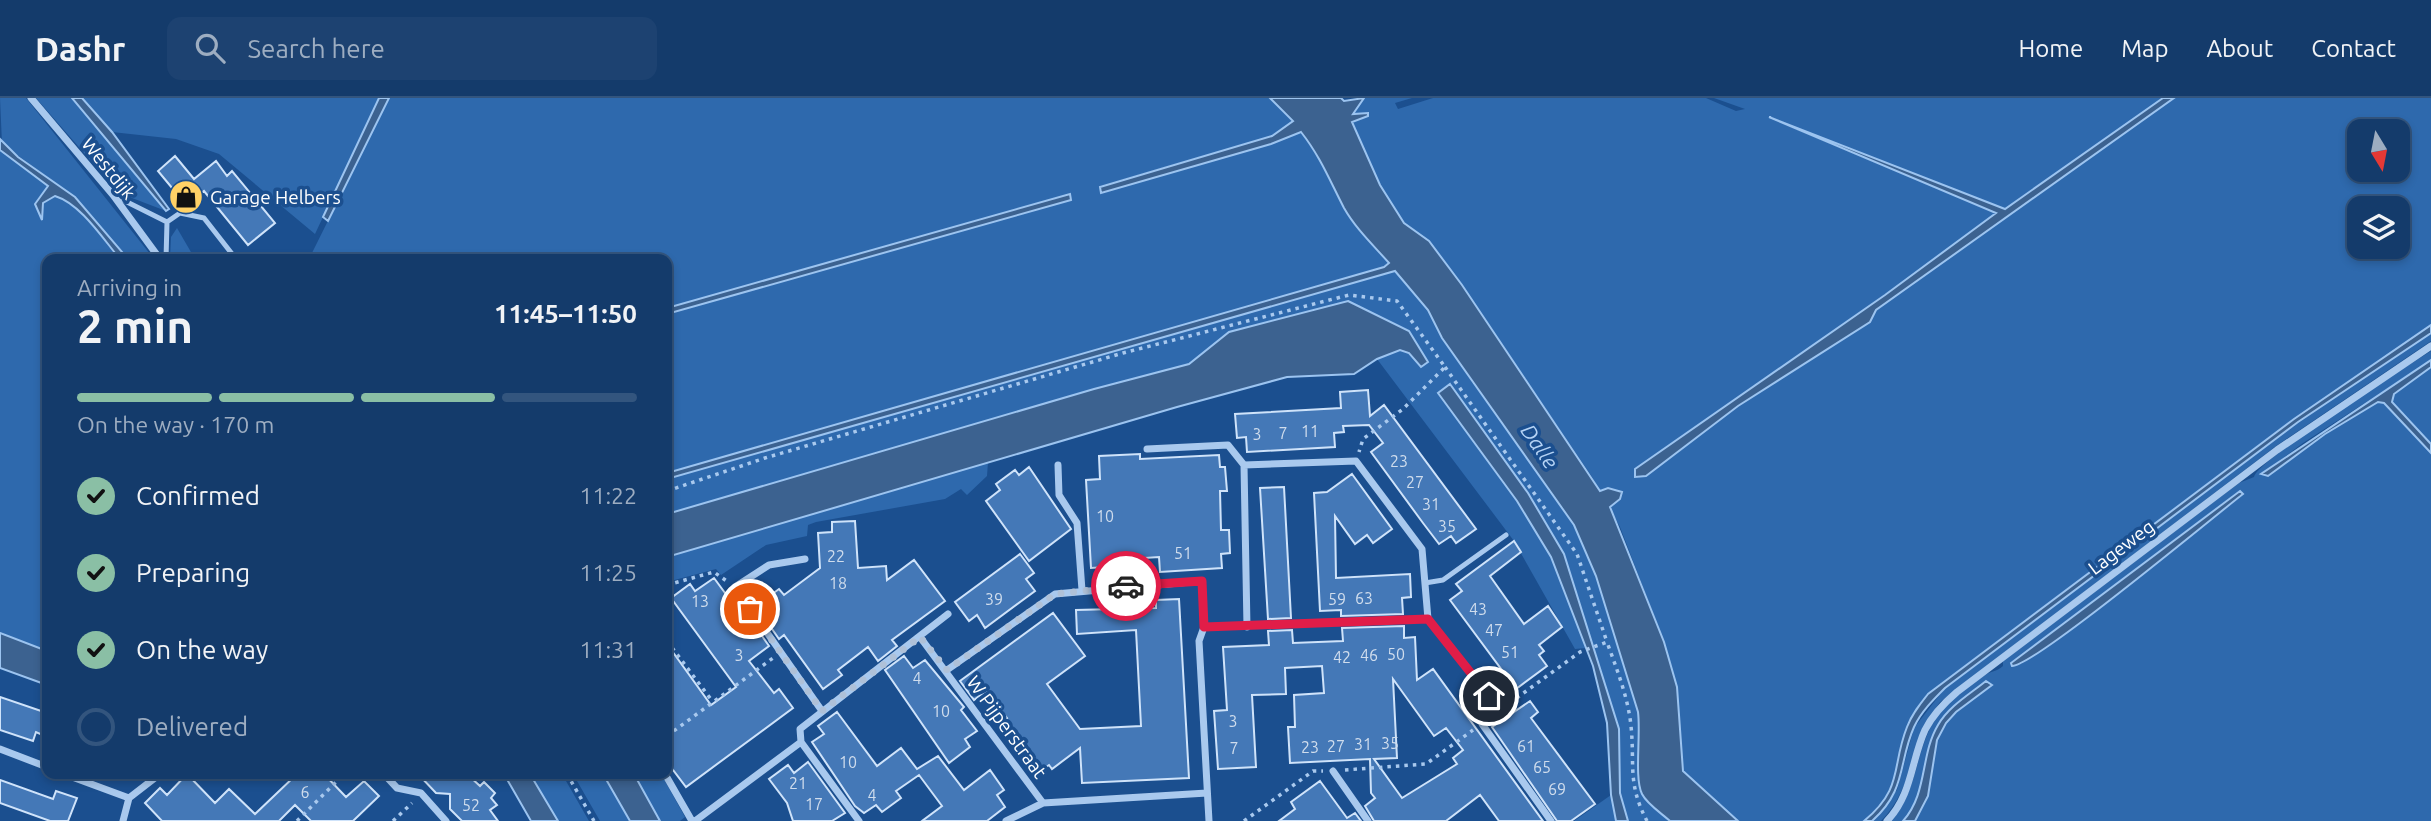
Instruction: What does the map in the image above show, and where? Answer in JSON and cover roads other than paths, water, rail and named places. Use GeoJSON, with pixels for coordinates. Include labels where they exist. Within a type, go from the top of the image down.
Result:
{"type":"FeatureCollection","features":[{"type":"Feature","properties":{"kind":"street","name":"Westdijk"},"geometry":{"type":"LineString","coordinates":[[31,98],[159,254]]}},
{"type":"Feature","properties":{"kind":"street","name":"Lageweg"},"geometry":{"type":"LineString","coordinates":[[1887,821],[1903,798],[1932,717],[1957,692],[2277,450],[2431,346]]}},
{"type":"Feature","properties":{"kind":"street"},"geometry":{"type":"LineString","coordinates":[[1147,449],[1228,445],[1244,465],[1247,628]]}},
{"type":"Feature","properties":{"kind":"street"},"geometry":{"type":"LineString","coordinates":[[1244,465],[1356,461],[1422,549],[1428,619],[1489,696],[1482,724],[1551,821]]}},
{"type":"Feature","properties":{"kind":"street"},"geometry":{"type":"LineString","coordinates":[[1058,465],[1059,495],[1077,523],[1082,590]]}},
{"type":"Feature","properties":{"kind":"street"},"geometry":{"type":"LineString","coordinates":[[805,559],[769,565],[735,587],[822,711]]}},
{"type":"Feature","properties":{"kind":"street"},"geometry":{"type":"LineString","coordinates":[[947,670],[1055,594],[1202,581],[1204,627],[1199,641],[1209,821]]}},
{"type":"Feature","properties":{"kind":"street"},"geometry":{"type":"LineString","coordinates":[[859,821],[801,743],[800,729],[948,614]]}},
{"type":"Feature","properties":{"kind":"street"},"geometry":{"type":"LineString","coordinates":[[1204,627],[1247,628],[1428,619]]}},
{"type":"Feature","properties":{"kind":"street","name":"W Pijperstraat"},"geometry":{"type":"LineString","coordinates":[[920,637],[1043,803]]}},
{"type":"Feature","properties":{"kind":"street"},"geometry":{"type":"LineString","coordinates":[[668,779],[694,821],[801,743]]}},
{"type":"Feature","properties":{"kind":"street"},"geometry":{"type":"LineString","coordinates":[[0,749],[42,765]]}},
{"type":"Feature","properties":{"kind":"street"},"geometry":{"type":"LineString","coordinates":[[1333,771],[1368,821]]}},
{"type":"Feature","properties":{"kind":"street"},"geometry":{"type":"LineString","coordinates":[[78,779],[129,798]]}},
{"type":"Feature","properties":{"kind":"street"},"geometry":{"type":"LineString","coordinates":[[123,821],[129,798],[154,779]]}},
{"type":"Feature","properties":{"kind":"street"},"geometry":{"type":"LineString","coordinates":[[389,779],[397,788],[422,795],[446,821]]}},
{"type":"Feature","properties":{"kind":"street"},"geometry":{"type":"LineString","coordinates":[[1006,821],[1018,812],[1043,803],[1208,793]]}},
{"type":"Feature","properties":{"kind":"street"},"geometry":{"type":"LineString","coordinates":[[1018,812],[1024,821]]}},
{"type":"Feature","properties":{"kind":"lane"},"geometry":{"type":"LineString","coordinates":[[113,195],[158,215],[167,222]]}},
{"type":"Feature","properties":{"kind":"lane"},"geometry":{"type":"LineString","coordinates":[[164,254],[167,222],[180,213],[204,218],[232,254]]}},
{"type":"Feature","properties":{"kind":"lane"},"geometry":{"type":"LineString","coordinates":[[1425,583],[1443,580],[1506,535]]}},
{"type":"Feature","properties":{"kind":"water"},"geometry":{"type":"Polygon","coordinates":[[[72,98],[82,98],[112,132],[169,209],[166,211],[72,98]]]}},
{"type":"Feature","properties":{"kind":"water"},"geometry":{"type":"Polygon","coordinates":[[[379,98],[389,98],[328,221],[323,217],[379,98]]]}},
{"type":"Feature","properties":{"kind":"water","name":"Dalle"},"geometry":{"type":"Polygon","coordinates":[[[1270,98],[1341,98],[1344,101],[1364,98],[1353,114],[1368,113],[1368,116],[1352,122],[1380,185],[1404,223],[1429,241],[1462,285],[1600,491],[1608,488],[1622,492],[1620,499],[1610,507],[1664,642],[1677,687],[1683,771],[1738,821],[1670,821],[1644,798],[1638,778],[1638,712],[1596,576],[1574,525],[1442,338],[1428,310],[1395,271],[672,478],[672,472],[1384,267],[1389,263],[1349,216],[1319,159],[1301,132],[1271,144],[1101,193],[1100,187],[1272,136],[1293,121],[1270,98]]]}},
{"type":"Feature","properties":{"kind":"water"},"geometry":{"type":"Polygon","coordinates":[[[2163,98],[2174,98],[1876,310],[1870,322],[1738,406],[1646,476],[1635,477],[1635,469],[1885,295],[1996,213],[1769,117],[2005,209],[2163,98]]]}},
{"type":"Feature","properties":{"kind":"water"},"geometry":{"type":"Polygon","coordinates":[[[0,139],[18,157],[75,197],[124,254],[116,254],[91,223],[65,200],[55,196],[43,203],[42,220],[35,204],[48,186],[0,150],[0,139]]]}},
{"type":"Feature","properties":{"kind":"water"},"geometry":{"type":"Polygon","coordinates":[[[1070,194],[1071,200],[672,313],[672,307],[1070,194]]]}},
{"type":"Feature","properties":{"kind":"water"},"geometry":{"type":"Polygon","coordinates":[[[1348,301],[1409,331],[1428,362],[1421,367],[1409,353],[1400,350],[1377,359],[1354,374],[1287,377],[672,556],[672,513],[1094,389],[1189,364],[1229,332],[1348,301]]]}},
{"type":"Feature","properties":{"kind":"water"},"geometry":{"type":"Polygon","coordinates":[[[2431,325],[2431,333],[2298,422],[1945,688],[1924,711],[1914,727],[1891,798],[1872,821],[1864,821],[1877,809],[1891,787],[1907,727],[1928,694],[2294,419],[2431,325]]]}},
{"type":"Feature","properties":{"kind":"water"},"geometry":{"type":"Polygon","coordinates":[[[2431,360],[2431,367],[2394,394],[2392,402],[2431,444],[2431,453],[2384,403],[2378,402],[2325,434],[2268,476],[2261,474],[2431,360]]]}},
{"type":"Feature","properties":{"kind":"water"},"geometry":{"type":"Polygon","coordinates":[[[1450,384],[1528,493],[1564,554],[1619,729],[1620,793],[1628,821],[1616,821],[1611,795],[1607,723],[1593,666],[1551,557],[1517,501],[1438,393],[1450,384]]]}},
{"type":"Feature","properties":{"kind":"water"},"geometry":{"type":"Polygon","coordinates":[[[2240,491],[2243,494],[2086,618],[2027,660],[2012,666],[2011,663],[2240,491]]]}},
{"type":"Feature","properties":{"kind":"water"},"geometry":{"type":"Polygon","coordinates":[[[0,633],[42,649],[42,683],[0,668],[0,633]]]}},
{"type":"Feature","properties":{"kind":"water"},"geometry":{"type":"Polygon","coordinates":[[[1986,681],[1992,685],[1956,712],[1946,723],[1937,740],[1928,796],[1915,821],[1903,821],[1916,798],[1928,749],[1938,725],[1954,706],[1986,681]]]}},
{"type":"Feature","properties":{"kind":"water"},"geometry":{"type":"Polygon","coordinates":[[[507,779],[533,779],[558,821],[531,821],[507,779]]]}},
{"type":"Feature","properties":{"kind":"water"},"geometry":{"type":"Polygon","coordinates":[[[606,779],[637,779],[660,821],[630,821],[606,779]]]}},
{"type":"Feature","properties":{"kind":"place","name":"Garage Helbers"},"geometry":{"type":"Point","coordinates":[186,197]}}]}
